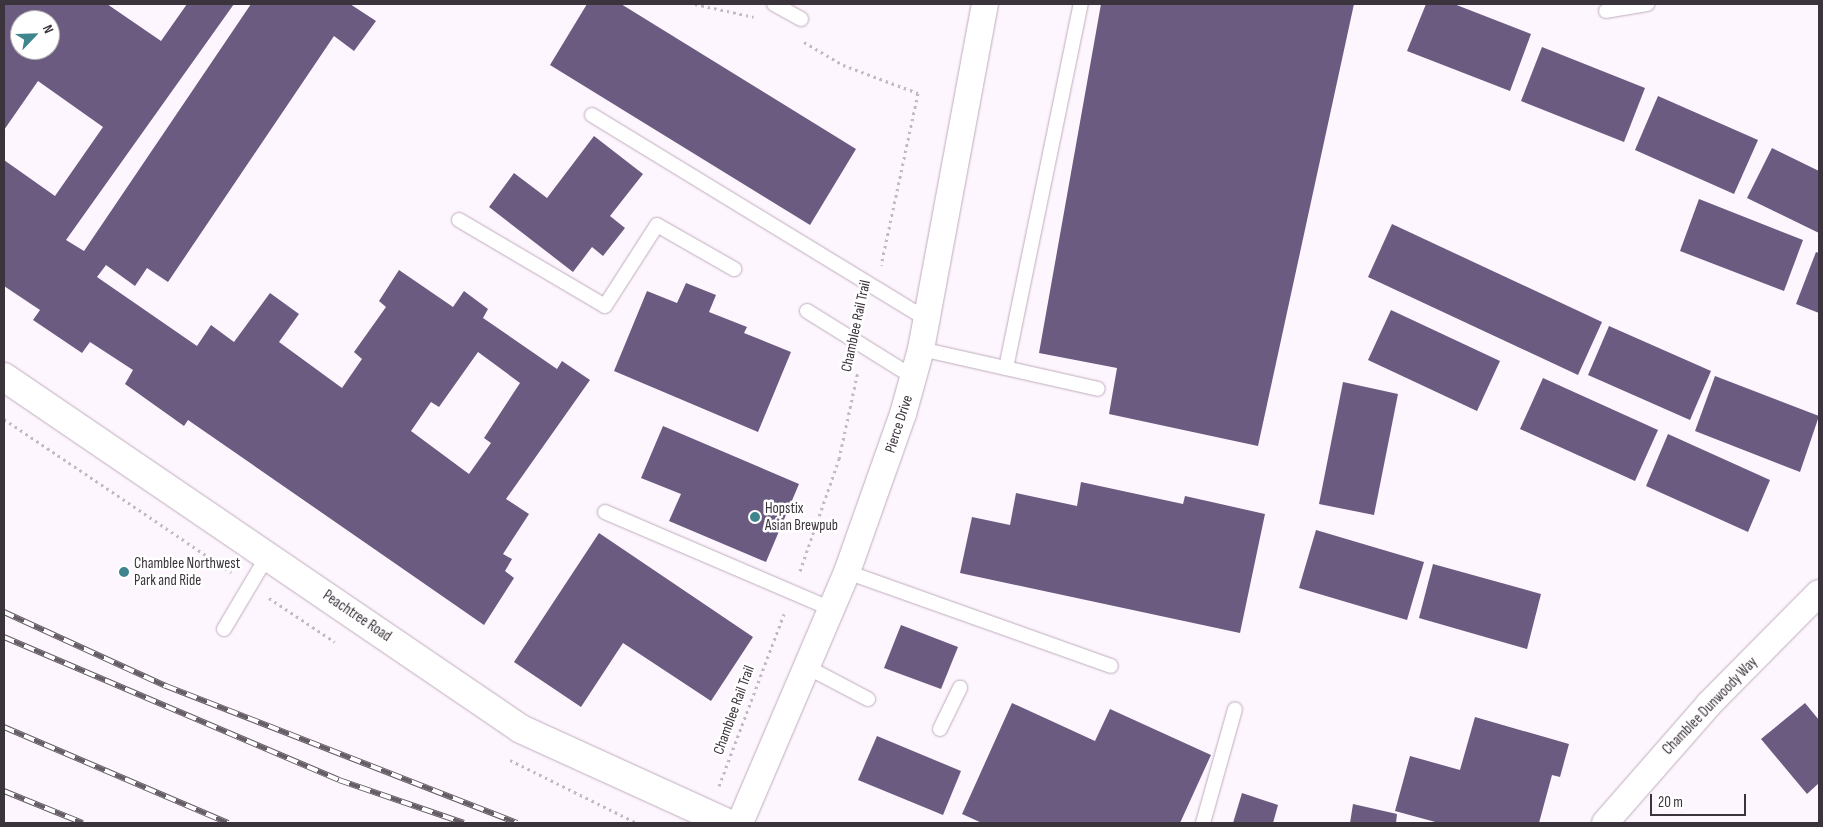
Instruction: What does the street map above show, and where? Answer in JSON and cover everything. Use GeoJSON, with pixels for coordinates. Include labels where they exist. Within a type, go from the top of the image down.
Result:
{"type":"FeatureCollection","features":[{"type":"Feature","properties":{"kind":"street","name":"Pierce Drive"},"geometry":{"type":"LineString","coordinates":[[740,823],[847,572],[913,377],[921,349],[925,318],[985,4]]}},
{"type":"Feature","properties":{"kind":"street","name":"Peachtree Road"},"geometry":{"type":"LineString","coordinates":[[4,377],[521,729],[727,823]]}},
{"type":"Feature","properties":{"kind":"street","name":"Chamblee Dunwoody Way"},"geometry":{"type":"LineString","coordinates":[[1606,823],[1656,776],[1819,593]]}},
{"type":"Feature","properties":{"kind":"lane"},"geometry":{"type":"LineString","coordinates":[[774,4],[801,19]]}},
{"type":"Feature","properties":{"kind":"lane"},"geometry":{"type":"LineString","coordinates":[[1006,368],[1081,4]]}},
{"type":"Feature","properties":{"kind":"lane"},"geometry":{"type":"LineString","coordinates":[[1606,11],[1647,4]]}},
{"type":"Feature","properties":{"kind":"lane"},"geometry":{"type":"LineString","coordinates":[[592,115],[925,318]]}},
{"type":"Feature","properties":{"kind":"lane"},"geometry":{"type":"LineString","coordinates":[[459,220],[605,306],[657,225],[734,269]]}},
{"type":"Feature","properties":{"kind":"lane"},"geometry":{"type":"LineString","coordinates":[[807,312],[913,377]]}},
{"type":"Feature","properties":{"kind":"lane"},"geometry":{"type":"LineString","coordinates":[[921,349],[1098,389]]}},
{"type":"Feature","properties":{"kind":"lane"},"geometry":{"type":"LineString","coordinates":[[605,512],[792,594],[831,609]]}},
{"type":"Feature","properties":{"kind":"lane"},"geometry":{"type":"LineString","coordinates":[[224,629],[268,555]]}},
{"type":"Feature","properties":{"kind":"lane"},"geometry":{"type":"LineString","coordinates":[[847,572],[1111,666]]}},
{"type":"Feature","properties":{"kind":"lane"},"geometry":{"type":"LineString","coordinates":[[807,666],[868,699]]}},
{"type":"Feature","properties":{"kind":"lane"},"geometry":{"type":"LineString","coordinates":[[940,729],[960,688]]}},
{"type":"Feature","properties":{"kind":"lane"},"geometry":{"type":"LineString","coordinates":[[1203,823],[1235,709]]}},
{"type":"Feature","properties":{"kind":"path"},"geometry":{"type":"LineString","coordinates":[[695,4],[758,18]]}},
{"type":"Feature","properties":{"kind":"path","name":"Chamblee Rail Trail"},"geometry":{"type":"LineString","coordinates":[[801,40],[843,64],[918,93],[876,288]]}},
{"type":"Feature","properties":{"kind":"path","name":"Chamblee Rail Trail"},"geometry":{"type":"LineString","coordinates":[[718,788],[792,594],[839,459],[863,346]]}},
{"type":"Feature","properties":{"kind":"building"},"geometry":{"type":"Polygon","coordinates":[[[4,4],[107,4],[161,41],[187,4],[234,4],[66,240],[84,251],[251,4],[350,4],[376,21],[354,51],[334,36],[168,282],[147,268],[135,286],[106,265],[97,277],[197,346],[211,325],[234,342],[270,293],[299,314],[279,342],[342,388],[362,359],[354,352],[386,307],[379,301],[399,270],[453,307],[464,291],[488,309],[483,318],[557,369],[562,361],[590,380],[506,499],[529,514],[503,554],[512,559],[505,571],[514,578],[484,625],[188,420],[184,426],[125,384],[133,370],[90,342],[82,353],[33,320],[40,310],[4,286],[4,160],[55,196],[103,127],[38,81],[4,130],[4,4]],[[478,352],[439,407],[431,402],[411,431],[469,474],[491,443],[484,438],[520,383],[478,352]]]}},
{"type":"Feature","properties":{"kind":"building"},"geometry":{"type":"Polygon","coordinates":[[[587,4],[621,4],[856,149],[810,225],[550,65],[587,4]]]}},
{"type":"Feature","properties":{"kind":"building"},"geometry":{"type":"Polygon","coordinates":[[[1101,4],[1354,4],[1258,446],[1109,414],[1117,368],[1039,353],[1101,4]]]}},
{"type":"Feature","properties":{"kind":"building"},"geometry":{"type":"Polygon","coordinates":[[[1426,4],[1454,4],[1531,34],[1510,91],[1407,51],[1426,4]]]}},
{"type":"Feature","properties":{"kind":"building"},"geometry":{"type":"Polygon","coordinates":[[[1542,47],[1645,88],[1624,142],[1521,101],[1542,47]]]}},
{"type":"Feature","properties":{"kind":"building"},"geometry":{"type":"Polygon","coordinates":[[[1658,96],[1758,140],[1734,194],[1635,150],[1658,96]]]}},
{"type":"Feature","properties":{"kind":"building"},"geometry":{"type":"Polygon","coordinates":[[[594,136],[643,174],[610,216],[625,228],[603,256],[592,247],[573,272],[489,207],[514,173],[547,198],[594,136]]]}},
{"type":"Feature","properties":{"kind":"building"},"geometry":{"type":"Polygon","coordinates":[[[1772,148],[1819,171],[1819,233],[1747,198],[1772,148]]]}},
{"type":"Feature","properties":{"kind":"building"},"geometry":{"type":"Polygon","coordinates":[[[1699,199],[1803,240],[1784,291],[1680,251],[1699,199]]]}},
{"type":"Feature","properties":{"kind":"building"},"geometry":{"type":"Polygon","coordinates":[[[1392,224],[1602,322],[1578,375],[1368,277],[1392,224]]]}},
{"type":"Feature","properties":{"kind":"building"},"geometry":{"type":"Polygon","coordinates":[[[1816,252],[1819,253],[1819,313],[1796,304],[1816,252]]]}},
{"type":"Feature","properties":{"kind":"building"},"geometry":{"type":"Polygon","coordinates":[[[686,283],[716,295],[709,312],[747,327],[744,333],[791,352],[758,432],[614,371],[647,291],[677,303],[686,283]]]}},
{"type":"Feature","properties":{"kind":"building"},"geometry":{"type":"Polygon","coordinates":[[[1391,310],[1500,361],[1477,411],[1368,360],[1391,310]]]}},
{"type":"Feature","properties":{"kind":"building"},"geometry":{"type":"Polygon","coordinates":[[[1609,326],[1711,371],[1690,420],[1588,375],[1609,326]]]}},
{"type":"Feature","properties":{"kind":"building"},"geometry":{"type":"Polygon","coordinates":[[[1715,376],[1819,416],[1800,472],[1695,431],[1715,376]]]}},
{"type":"Feature","properties":{"kind":"building"},"geometry":{"type":"Polygon","coordinates":[[[1543,378],[1658,430],[1635,481],[1520,429],[1543,378]]]}},
{"type":"Feature","properties":{"kind":"building"},"geometry":{"type":"Polygon","coordinates":[[[1343,382],[1398,394],[1374,515],[1319,504],[1343,382]]]}},
{"type":"Feature","properties":{"kind":"building"},"geometry":{"type":"Polygon","coordinates":[[[663,426],[799,484],[766,562],[669,521],[681,494],[641,478],[663,426]]]}},
{"type":"Feature","properties":{"kind":"building"},"geometry":{"type":"Polygon","coordinates":[[[1668,434],[1770,480],[1748,532],[1646,486],[1668,434]]]}},
{"type":"Feature","properties":{"kind":"building"},"geometry":{"type":"Polygon","coordinates":[[[1081,482],[1183,504],[1185,496],[1265,514],[1240,633],[960,573],[972,517],[1010,525],[1016,493],[1077,506],[1081,482]]]}},
{"type":"Feature","properties":{"kind":"building"},"geometry":{"type":"Polygon","coordinates":[[[1316,530],[1424,562],[1407,620],[1299,588],[1316,530]]]}},
{"type":"Feature","properties":{"kind":"building"},"geometry":{"type":"Polygon","coordinates":[[[599,533],[753,637],[711,701],[623,643],[581,707],[514,662],[599,533]]]}},
{"type":"Feature","properties":{"kind":"building"},"geometry":{"type":"Polygon","coordinates":[[[1433,564],[1541,594],[1527,649],[1419,618],[1433,564]]]}},
{"type":"Feature","properties":{"kind":"building"},"geometry":{"type":"Polygon","coordinates":[[[901,625],[958,647],[941,689],[884,668],[901,625]]]}},
{"type":"Feature","properties":{"kind":"building"},"geometry":{"type":"Polygon","coordinates":[[[1012,703],[1095,741],[1110,709],[1211,755],[1180,823],[982,823],[962,814],[1012,703]]]}},
{"type":"Feature","properties":{"kind":"building"},"geometry":{"type":"Polygon","coordinates":[[[1805,703],[1819,720],[1819,783],[1807,794],[1761,739],[1805,703]]]}},
{"type":"Feature","properties":{"kind":"building"},"geometry":{"type":"Polygon","coordinates":[[[1475,717],[1569,744],[1560,777],[1552,775],[1539,823],[1439,823],[1395,811],[1410,756],[1460,770],[1475,717]]]}},
{"type":"Feature","properties":{"kind":"building"},"geometry":{"type":"Polygon","coordinates":[[[877,736],[961,771],[943,815],[858,780],[877,736]]]}},
{"type":"Feature","properties":{"kind":"building"},"geometry":{"type":"Polygon","coordinates":[[[1242,793],[1278,805],[1273,823],[1233,823],[1242,793]]]}},
{"type":"Feature","properties":{"kind":"building"},"geometry":{"type":"Polygon","coordinates":[[[1353,804],[1397,814],[1396,823],[1350,823],[1353,804]]]}},
{"type":"Feature","properties":{"kind":"railway"},"geometry":{"type":"LineString","coordinates":[[4,612],[166,686],[517,823]]}},
{"type":"Feature","properties":{"kind":"railway"},"geometry":{"type":"LineString","coordinates":[[4,637],[339,780],[464,823]]}},
{"type":"Feature","properties":{"kind":"railway"},"geometry":{"type":"LineString","coordinates":[[4,727],[228,823]]}},
{"type":"Feature","properties":{"kind":"railway"},"geometry":{"type":"LineString","coordinates":[[4,791],[83,823]]}},
{"type":"Feature","properties":{"kind":"place","name":"Hopstix Asian Brewpub"},"geometry":{"type":"Point","coordinates":[755,517]}},
{"type":"Feature","properties":{"kind":"place","name":"Chamblee Northwest Park and Ride"},"geometry":{"type":"Point","coordinates":[124,572]}}]}
